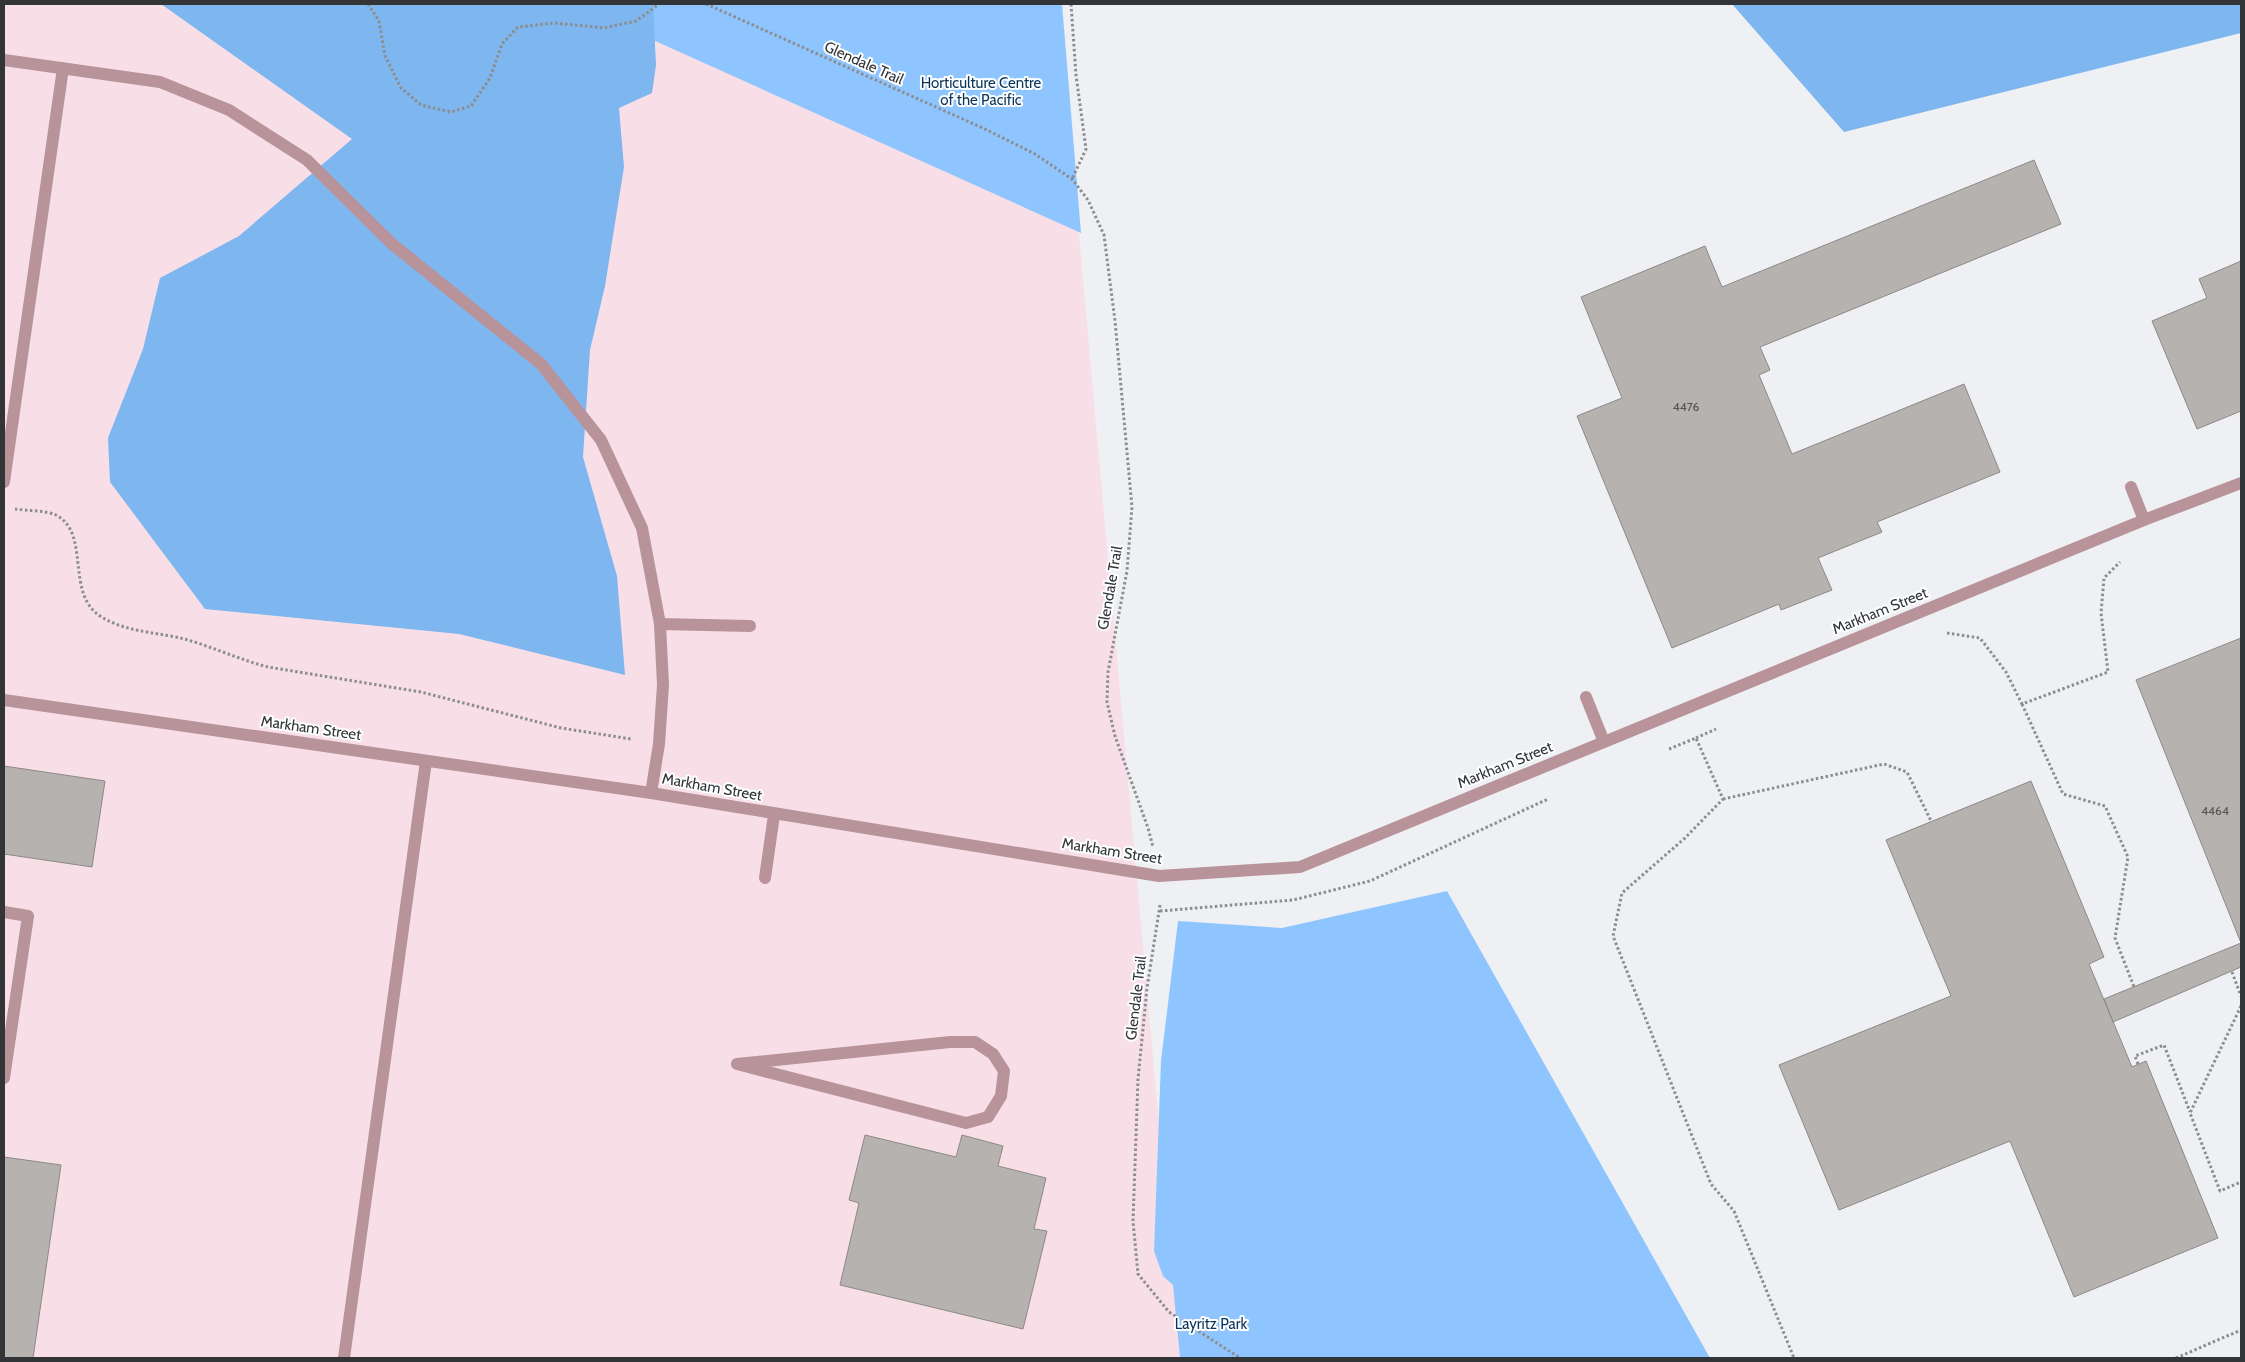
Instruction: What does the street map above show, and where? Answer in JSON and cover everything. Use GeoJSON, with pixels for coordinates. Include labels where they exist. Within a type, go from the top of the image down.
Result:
{"type":"FeatureCollection","features":[{"type":"Feature","properties":{"kind":"street"},"geometry":{"type":"LineString","coordinates":[[4,60],[160,82],[229,110],[307,160],[391,243],[541,364],[601,440],[642,528],[660,624],[664,685],[659,744],[650,793]]}},
{"type":"Feature","properties":{"kind":"street"},"geometry":{"type":"LineString","coordinates":[[4,482],[63,68]]}},
{"type":"Feature","properties":{"kind":"street","name":"Markham Street"},"geometry":{"type":"LineString","coordinates":[[4,700],[650,793],[774,815],[871,828],[1159,876],[1300,867],[2144,520],[2241,483]]}},
{"type":"Feature","properties":{"kind":"street"},"geometry":{"type":"LineString","coordinates":[[2131,487],[2144,520]]}},
{"type":"Feature","properties":{"kind":"street"},"geometry":{"type":"LineString","coordinates":[[660,624],[750,626]]}},
{"type":"Feature","properties":{"kind":"street"},"geometry":{"type":"LineString","coordinates":[[1586,697],[1604,742]]}},
{"type":"Feature","properties":{"kind":"street"},"geometry":{"type":"LineString","coordinates":[[344,1358],[426,761]]}},
{"type":"Feature","properties":{"kind":"street"},"geometry":{"type":"LineString","coordinates":[[765,878],[774,815]]}},
{"type":"Feature","properties":{"kind":"street"},"geometry":{"type":"LineString","coordinates":[[4,912],[28,916],[4,1078]]}},
{"type":"Feature","properties":{"kind":"street"},"geometry":{"type":"LineString","coordinates":[[950,1042],[974,1042],[993,1054],[1004,1071],[1001,1096],[988,1117],[966,1123],[737,1064],[950,1042]]}},
{"type":"Feature","properties":{"kind":"path"},"geometry":{"type":"LineString","coordinates":[[368,4],[379,22],[385,56],[401,88],[421,105],[451,112],[471,106],[490,78],[502,44],[518,27],[555,23],[604,28],[636,21],[659,4]]}},
{"type":"Feature","properties":{"kind":"path","name":"Glendale Trail"},"geometry":{"type":"LineString","coordinates":[[706,4],[985,129],[1036,154],[1072,179],[1088,200],[1104,235],[1117,340],[1132,507],[1128,571],[1109,662],[1107,702],[1115,736],[1148,828],[1159,876],[1160,911],[1147,988],[1138,1079],[1133,1221],[1138,1274],[1169,1312],[1240,1358]]}},
{"type":"Feature","properties":{"kind":"path"},"geometry":{"type":"LineString","coordinates":[[1071,4],[1076,75],[1086,149],[1072,179]]}},
{"type":"Feature","properties":{"kind":"path"},"geometry":{"type":"LineString","coordinates":[[12,508],[56,515],[67,524],[76,544],[80,582],[85,601],[99,616],[120,626],[188,640],[244,661],[268,667],[421,692],[561,728],[659,744]]}},
{"type":"Feature","properties":{"kind":"path"},"geometry":{"type":"LineString","coordinates":[[2022,704],[2108,672],[2102,613],[2104,578],[2120,562],[2130,558]]}},
{"type":"Feature","properties":{"kind":"path"},"geometry":{"type":"LineString","coordinates":[[1941,632],[1980,638],[2006,672],[2064,794],[2105,806],[2128,858],[2115,938],[2134,987]]}},
{"type":"Feature","properties":{"kind":"path"},"geometry":{"type":"LineString","coordinates":[[1661,752],[1723,726]]}},
{"type":"Feature","properties":{"kind":"path"},"geometry":{"type":"LineString","coordinates":[[1696,738],[1723,799]]}},
{"type":"Feature","properties":{"kind":"path"},"geometry":{"type":"LineString","coordinates":[[1794,1358],[1734,1211],[1711,1184],[1613,936],[1622,892],[1685,838],[1723,799],[1884,764],[1907,772],[1931,821]]}},
{"type":"Feature","properties":{"kind":"path"},"geometry":{"type":"LineString","coordinates":[[1160,911],[1293,900],[1370,881],[1555,795]]}},
{"type":"Feature","properties":{"kind":"path"},"geometry":{"type":"LineString","coordinates":[[2232,972],[2241,996]]}},
{"type":"Feature","properties":{"kind":"path"},"geometry":{"type":"LineString","coordinates":[[2190,1113],[2241,1006]]}},
{"type":"Feature","properties":{"kind":"path"},"geometry":{"type":"LineString","coordinates":[[2138,1064],[2135,1056],[2164,1045],[2220,1191],[2241,1182]]}},
{"type":"Feature","properties":{"kind":"path"},"geometry":{"type":"LineString","coordinates":[[2176,1358],[2241,1330]]}},
{"type":"Feature","properties":{"kind":"shaded area"},"geometry":{"type":"Polygon","coordinates":[[[4,4],[589,4],[1078,224],[1180,1358],[4,1358],[4,4]]]}},
{"type":"Feature","properties":{"kind":"shaded area"},"geometry":{"type":"Polygon","coordinates":[[[161,4],[653,4],[656,65],[652,93],[619,108],[624,167],[605,286],[590,350],[583,457],[617,576],[625,675],[459,634],[205,609],[110,482],[108,438],[143,349],[160,278],[239,236],[352,139],[161,4]]]}},
{"type":"Feature","properties":{"kind":"shaded area"},"geometry":{"type":"Polygon","coordinates":[[[1732,4],[2241,4],[2241,33],[1844,132],[1732,4]]]}},
{"type":"Feature","properties":{"kind":"green space","name":"Horticulture Centre of the Pacific"},"geometry":{"type":"Polygon","coordinates":[[[593,4],[1062,4],[1081,233],[613,22],[593,4]]]}},
{"type":"Feature","properties":{"kind":"green space","name":"Layritz Park"},"geometry":{"type":"Polygon","coordinates":[[[1447,891],[1710,1358],[1180,1358],[1173,1285],[1163,1276],[1154,1251],[1161,1061],[1178,921],[1282,928],[1447,891]]]}},
{"type":"Feature","properties":{"kind":"building"},"geometry":{"type":"Polygon","coordinates":[[[2034,160],[2061,224],[1760,347],[1770,370],[1759,375],[1792,454],[1964,384],[2000,472],[1877,522],[1882,532],[1818,558],[1832,590],[1781,610],[1779,604],[1672,648],[1577,416],[1622,398],[1581,297],[1705,246],[1722,287],[2034,160]]]}},
{"type":"Feature","properties":{"kind":"building"},"geometry":{"type":"Polygon","coordinates":[[[2241,261],[2241,411],[2197,429],[2152,321],[2207,298],[2199,279],[2241,261]]]}},
{"type":"Feature","properties":{"kind":"building"},"geometry":{"type":"Polygon","coordinates":[[[2241,638],[2241,943],[2136,680],[2241,638]]]}},
{"type":"Feature","properties":{"kind":"building"},"geometry":{"type":"Polygon","coordinates":[[[4,766],[105,781],[92,867],[4,854],[4,766]]]}},
{"type":"Feature","properties":{"kind":"building"},"geometry":{"type":"Polygon","coordinates":[[[2031,781],[2104,957],[2089,964],[2132,1067],[2146,1061],[2218,1238],[2074,1297],[2010,1141],[1839,1210],[1779,1065],[1951,996],[1886,840],[2031,781]]]}},
{"type":"Feature","properties":{"kind":"building"},"geometry":{"type":"Polygon","coordinates":[[[2241,943],[2241,967],[2113,1022],[2104,999],[2241,943]]]}},
{"type":"Feature","properties":{"kind":"building"},"geometry":{"type":"Polygon","coordinates":[[[865,1135],[956,1157],[962,1135],[1003,1146],[998,1166],[1046,1178],[1034,1229],[1047,1231],[1023,1329],[840,1285],[859,1203],[849,1200],[865,1135]]]}},
{"type":"Feature","properties":{"kind":"building"},"geometry":{"type":"Polygon","coordinates":[[[4,1157],[61,1165],[33,1358],[4,1358],[4,1157]]]}}]}
